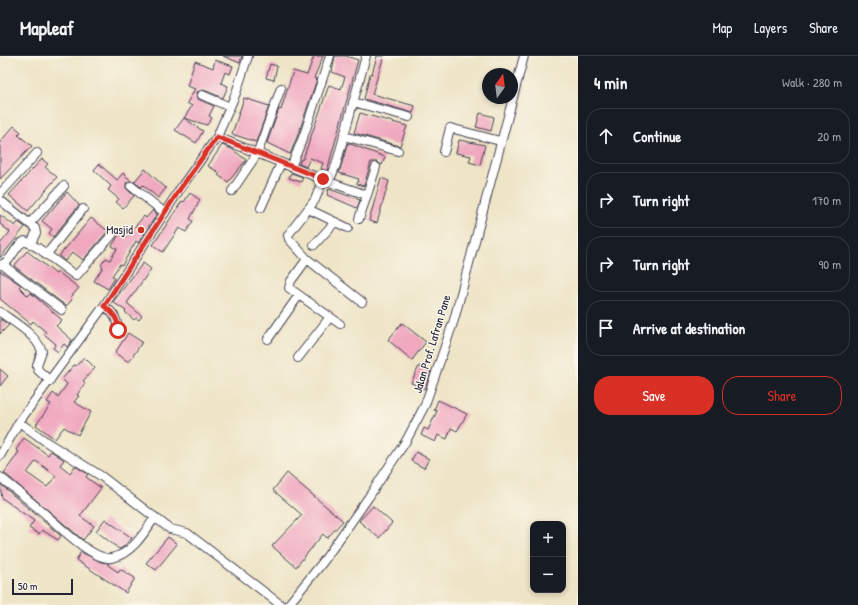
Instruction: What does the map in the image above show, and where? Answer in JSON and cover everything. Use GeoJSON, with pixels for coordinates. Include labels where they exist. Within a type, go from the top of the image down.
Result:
{"type":"FeatureCollection","features":[{"type":"Feature","properties":{"kind":"street"},"geometry":{"type":"LineString","coordinates":[[0,456],[19,422],[104,306],[217,137],[230,107],[248,56]]}},
{"type":"Feature","properties":{"kind":"street"},"geometry":{"type":"LineString","coordinates":[[291,167],[304,135],[330,56]]}},
{"type":"Feature","properties":{"kind":"street"},"geometry":{"type":"LineString","coordinates":[[362,302],[308,259],[291,243],[288,235],[315,200],[336,165],[366,56]]}},
{"type":"Feature","properties":{"kind":"street","name":"Jalan Prof. Lafran Pane"},"geometry":{"type":"LineString","coordinates":[[288,605],[323,562],[368,498],[406,441],[425,406],[454,320],[500,141],[524,56]]}},
{"type":"Feature","properties":{"kind":"street"},"geometry":{"type":"LineString","coordinates":[[232,191],[257,154],[281,88]]}},
{"type":"Feature","properties":{"kind":"street"},"geometry":{"type":"LineString","coordinates":[[202,95],[230,107]]}},
{"type":"Feature","properties":{"kind":"street"},"geometry":{"type":"LineString","coordinates":[[353,102],[409,117]]}},
{"type":"Feature","properties":{"kind":"street"},"geometry":{"type":"LineString","coordinates":[[444,152],[450,128],[500,141]]}},
{"type":"Feature","properties":{"kind":"street"},"geometry":{"type":"LineString","coordinates":[[344,136],[398,151]]}},
{"type":"Feature","properties":{"kind":"street"},"geometry":{"type":"LineString","coordinates":[[217,137],[326,181],[367,195]]}},
{"type":"Feature","properties":{"kind":"street"},"geometry":{"type":"LineString","coordinates":[[0,194],[37,153]]}},
{"type":"Feature","properties":{"kind":"street"},"geometry":{"type":"LineString","coordinates":[[261,208],[281,163]]}},
{"type":"Feature","properties":{"kind":"street"},"geometry":{"type":"LineString","coordinates":[[359,219],[376,167]]}},
{"type":"Feature","properties":{"kind":"street"},"geometry":{"type":"LineString","coordinates":[[30,223],[64,186]]}},
{"type":"Feature","properties":{"kind":"street"},"geometry":{"type":"LineString","coordinates":[[131,186],[165,213]]}},
{"type":"Feature","properties":{"kind":"street"},"geometry":{"type":"LineString","coordinates":[[0,200],[30,223],[36,231],[31,243]]}},
{"type":"Feature","properties":{"kind":"street"},"geometry":{"type":"LineString","coordinates":[[46,255],[83,209]]}},
{"type":"Feature","properties":{"kind":"street"},"geometry":{"type":"LineString","coordinates":[[308,209],[348,228]]}},
{"type":"Feature","properties":{"kind":"street"},"geometry":{"type":"LineString","coordinates":[[314,245],[335,222]]}},
{"type":"Feature","properties":{"kind":"street"},"geometry":{"type":"LineString","coordinates":[[62,310],[2,265],[21,243],[25,241],[31,243],[76,276],[112,235]]}},
{"type":"Feature","properties":{"kind":"street"},"geometry":{"type":"LineString","coordinates":[[308,259],[288,286],[298,295],[340,324]]}},
{"type":"Feature","properties":{"kind":"street"},"geometry":{"type":"LineString","coordinates":[[268,339],[298,295]]}},
{"type":"Feature","properties":{"kind":"street"},"geometry":{"type":"LineString","coordinates":[[104,306],[112,312],[116,320],[118,333]]}},
{"type":"Feature","properties":{"kind":"street"},"geometry":{"type":"LineString","coordinates":[[0,312],[29,333],[40,346],[42,351],[37,364],[38,370],[50,381]]}},
{"type":"Feature","properties":{"kind":"street"},"geometry":{"type":"LineString","coordinates":[[298,358],[330,317]]}},
{"type":"Feature","properties":{"kind":"street"},"geometry":{"type":"LineString","coordinates":[[19,422],[41,439],[101,476],[172,530],[187,533],[281,605]]}},
{"type":"Feature","properties":{"kind":"street"},"geometry":{"type":"LineString","coordinates":[[0,477],[70,536],[104,558],[116,557],[134,544],[155,517]]}},
{"type":"Feature","properties":{"kind":"building"},"geometry":{"type":"Polygon","coordinates":[[[223,56],[242,56],[240,63],[223,56]]]}},
{"type":"Feature","properties":{"kind":"building"},"geometry":{"type":"Polygon","coordinates":[[[314,56],[323,56],[314,78],[317,79],[290,154],[267,143],[279,109],[281,110],[293,71],[307,75],[314,56]]]}},
{"type":"Feature","properties":{"kind":"building"},"geometry":{"type":"Polygon","coordinates":[[[335,56],[346,56],[358,60],[327,171],[321,169],[323,163],[310,158],[306,167],[299,164],[301,159],[303,159],[329,85],[341,89],[345,77],[332,72],[335,56]]]}},
{"type":"Feature","properties":{"kind":"building"},"geometry":{"type":"Polygon","coordinates":[[[377,56],[384,56],[372,94],[415,106],[413,113],[364,99],[370,74],[372,74],[377,56]]]}},
{"type":"Feature","properties":{"kind":"building"},"geometry":{"type":"Polygon","coordinates":[[[215,60],[233,66],[230,74],[225,72],[221,83],[228,86],[223,98],[204,90],[197,92],[198,99],[214,106],[209,116],[212,118],[207,125],[184,118],[192,106],[187,103],[195,89],[187,86],[195,61],[213,68],[215,60]]]}},
{"type":"Feature","properties":{"kind":"building"},"geometry":{"type":"Polygon","coordinates":[[[270,64],[277,66],[274,80],[266,78],[270,64]]]}},
{"type":"Feature","properties":{"kind":"building"},"geometry":{"type":"Polygon","coordinates":[[[244,98],[269,106],[256,142],[232,134],[244,98]]]}},
{"type":"Feature","properties":{"kind":"building"},"geometry":{"type":"Polygon","coordinates":[[[360,113],[407,126],[400,146],[354,133],[360,113]]]}},
{"type":"Feature","properties":{"kind":"building"},"geometry":{"type":"Polygon","coordinates":[[[480,113],[494,117],[491,131],[476,127],[480,113]]]}},
{"type":"Feature","properties":{"kind":"building"},"geometry":{"type":"Polygon","coordinates":[[[184,118],[203,131],[196,143],[175,130],[184,118]]]}},
{"type":"Feature","properties":{"kind":"building"},"geometry":{"type":"Polygon","coordinates":[[[14,126],[21,132],[18,135],[32,146],[0,179],[0,142],[14,126]]]}},
{"type":"Feature","properties":{"kind":"building"},"geometry":{"type":"Polygon","coordinates":[[[459,140],[485,145],[480,165],[469,162],[471,156],[456,153],[459,140]]]}},
{"type":"Feature","properties":{"kind":"building"},"geometry":{"type":"Polygon","coordinates":[[[348,143],[385,157],[382,165],[377,162],[371,162],[364,186],[357,184],[359,179],[339,173],[348,143]]]}},
{"type":"Feature","properties":{"kind":"building"},"geometry":{"type":"Polygon","coordinates":[[[222,145],[232,149],[246,160],[228,182],[218,175],[220,173],[208,166],[222,145]]]}},
{"type":"Feature","properties":{"kind":"building"},"geometry":{"type":"Polygon","coordinates":[[[42,159],[48,164],[45,167],[57,177],[28,211],[9,195],[42,159]]]}},
{"type":"Feature","properties":{"kind":"building"},"geometry":{"type":"Polygon","coordinates":[[[99,164],[117,180],[123,173],[131,181],[126,183],[126,188],[134,196],[123,208],[116,202],[119,199],[108,190],[111,186],[94,170],[99,164]]]}},
{"type":"Feature","properties":{"kind":"building"},"geometry":{"type":"Polygon","coordinates":[[[145,169],[166,188],[158,198],[143,185],[141,187],[134,182],[145,169]]]}},
{"type":"Feature","properties":{"kind":"building"},"geometry":{"type":"Polygon","coordinates":[[[291,173],[303,177],[301,182],[289,178],[291,173]]]}},
{"type":"Feature","properties":{"kind":"building"},"geometry":{"type":"Polygon","coordinates":[[[381,178],[389,181],[377,223],[369,221],[381,178]]]}},
{"type":"Feature","properties":{"kind":"building"},"geometry":{"type":"Polygon","coordinates":[[[329,189],[360,200],[357,208],[327,195],[329,189]]]}},
{"type":"Feature","properties":{"kind":"building"},"geometry":{"type":"Polygon","coordinates":[[[67,192],[79,205],[53,237],[49,233],[52,229],[42,221],[67,192]]]}},
{"type":"Feature","properties":{"kind":"building"},"geometry":{"type":"Polygon","coordinates":[[[190,193],[200,200],[190,219],[193,221],[186,232],[179,228],[163,252],[153,245],[182,201],[184,202],[190,193]]]}},
{"type":"Feature","properties":{"kind":"building"},"geometry":{"type":"Polygon","coordinates":[[[153,210],[157,214],[138,243],[136,241],[122,265],[120,264],[112,276],[115,278],[108,289],[94,281],[103,267],[101,265],[106,258],[110,260],[117,249],[112,246],[120,233],[126,237],[144,216],[146,218],[153,210]]]}},
{"type":"Feature","properties":{"kind":"building"},"geometry":{"type":"Polygon","coordinates":[[[0,215],[15,226],[18,222],[25,227],[0,258],[0,244],[10,232],[0,224],[0,215]]]}},
{"type":"Feature","properties":{"kind":"building"},"geometry":{"type":"Polygon","coordinates":[[[91,218],[108,231],[83,260],[73,252],[65,261],[59,256],[91,218]]]}},
{"type":"Feature","properties":{"kind":"building"},"geometry":{"type":"Polygon","coordinates":[[[27,251],[56,274],[58,272],[79,288],[70,298],[72,300],[66,306],[14,266],[27,251]]]}},
{"type":"Feature","properties":{"kind":"building"},"geometry":{"type":"Polygon","coordinates":[[[143,263],[151,269],[127,303],[142,316],[139,320],[136,318],[134,320],[125,312],[126,311],[113,302],[143,263]]]}},
{"type":"Feature","properties":{"kind":"building"},"geometry":{"type":"Polygon","coordinates":[[[0,271],[21,285],[19,287],[28,296],[31,293],[62,320],[56,326],[72,340],[67,347],[64,344],[58,352],[53,348],[56,344],[44,334],[46,332],[33,321],[31,324],[0,299],[0,271]]]}},
{"type":"Feature","properties":{"kind":"building"},"geometry":{"type":"Polygon","coordinates":[[[0,319],[9,325],[0,334],[0,319]]]}},
{"type":"Feature","properties":{"kind":"building"},"geometry":{"type":"Polygon","coordinates":[[[402,323],[426,342],[412,360],[388,340],[402,323]]]}},
{"type":"Feature","properties":{"kind":"building"},"geometry":{"type":"Polygon","coordinates":[[[128,333],[142,342],[129,362],[115,353],[128,333]]]}},
{"type":"Feature","properties":{"kind":"building"},"geometry":{"type":"Polygon","coordinates":[[[84,357],[95,368],[83,381],[85,383],[77,395],[79,396],[74,402],[91,412],[78,435],[64,427],[55,439],[36,425],[51,404],[47,402],[53,393],[58,397],[67,384],[62,379],[74,365],[76,366],[84,357]]]}},
{"type":"Feature","properties":{"kind":"building"},"geometry":{"type":"Polygon","coordinates":[[[419,366],[431,371],[425,389],[411,383],[419,366]]]}},
{"type":"Feature","properties":{"kind":"building"},"geometry":{"type":"Polygon","coordinates":[[[0,369],[8,376],[0,386],[0,369]]]}},
{"type":"Feature","properties":{"kind":"building"},"geometry":{"type":"Polygon","coordinates":[[[438,400],[467,414],[457,431],[451,428],[447,439],[438,435],[435,442],[421,435],[424,428],[428,430],[437,411],[434,410],[438,400]]]}},
{"type":"Feature","properties":{"kind":"building"},"geometry":{"type":"Polygon","coordinates":[[[24,438],[48,455],[51,451],[64,460],[60,465],[70,473],[75,466],[88,474],[86,477],[101,488],[80,516],[94,526],[83,540],[4,473],[19,452],[16,450],[24,438]],[[36,461],[27,473],[47,487],[56,476],[36,461]]]}},
{"type":"Feature","properties":{"kind":"building"},"geometry":{"type":"Polygon","coordinates":[[[416,452],[429,459],[424,468],[411,461],[416,452]]]}},
{"type":"Feature","properties":{"kind":"building"},"geometry":{"type":"Polygon","coordinates":[[[287,473],[343,521],[327,538],[323,534],[296,567],[272,546],[302,515],[273,490],[287,473]]]}},
{"type":"Feature","properties":{"kind":"building"},"geometry":{"type":"Polygon","coordinates":[[[0,484],[61,536],[58,540],[42,530],[39,534],[29,528],[34,521],[2,498],[0,484]]]}},
{"type":"Feature","properties":{"kind":"building"},"geometry":{"type":"Polygon","coordinates":[[[373,506],[392,523],[379,538],[359,521],[373,506]]]}},
{"type":"Feature","properties":{"kind":"building"},"geometry":{"type":"Polygon","coordinates":[[[105,519],[132,538],[122,548],[119,549],[96,531],[105,519]]]}},
{"type":"Feature","properties":{"kind":"building"},"geometry":{"type":"Polygon","coordinates":[[[168,537],[177,544],[156,570],[146,563],[168,537]]]}},
{"type":"Feature","properties":{"kind":"building"},"geometry":{"type":"Polygon","coordinates":[[[81,552],[101,562],[108,563],[108,565],[118,572],[120,569],[135,578],[126,593],[76,560],[81,552]]]}},
{"type":"Feature","properties":{"kind":"place","name":"Masjid"},"geometry":{"type":"Point","coordinates":[141,230]}},
{"type":"Feature","properties":{"kind":"route"},"geometry":{"type":"LineString","coordinates":[[118,330],[118,323],[112,312],[104,306],[182,186],[217,137],[234,146],[323,179]]}}]}
